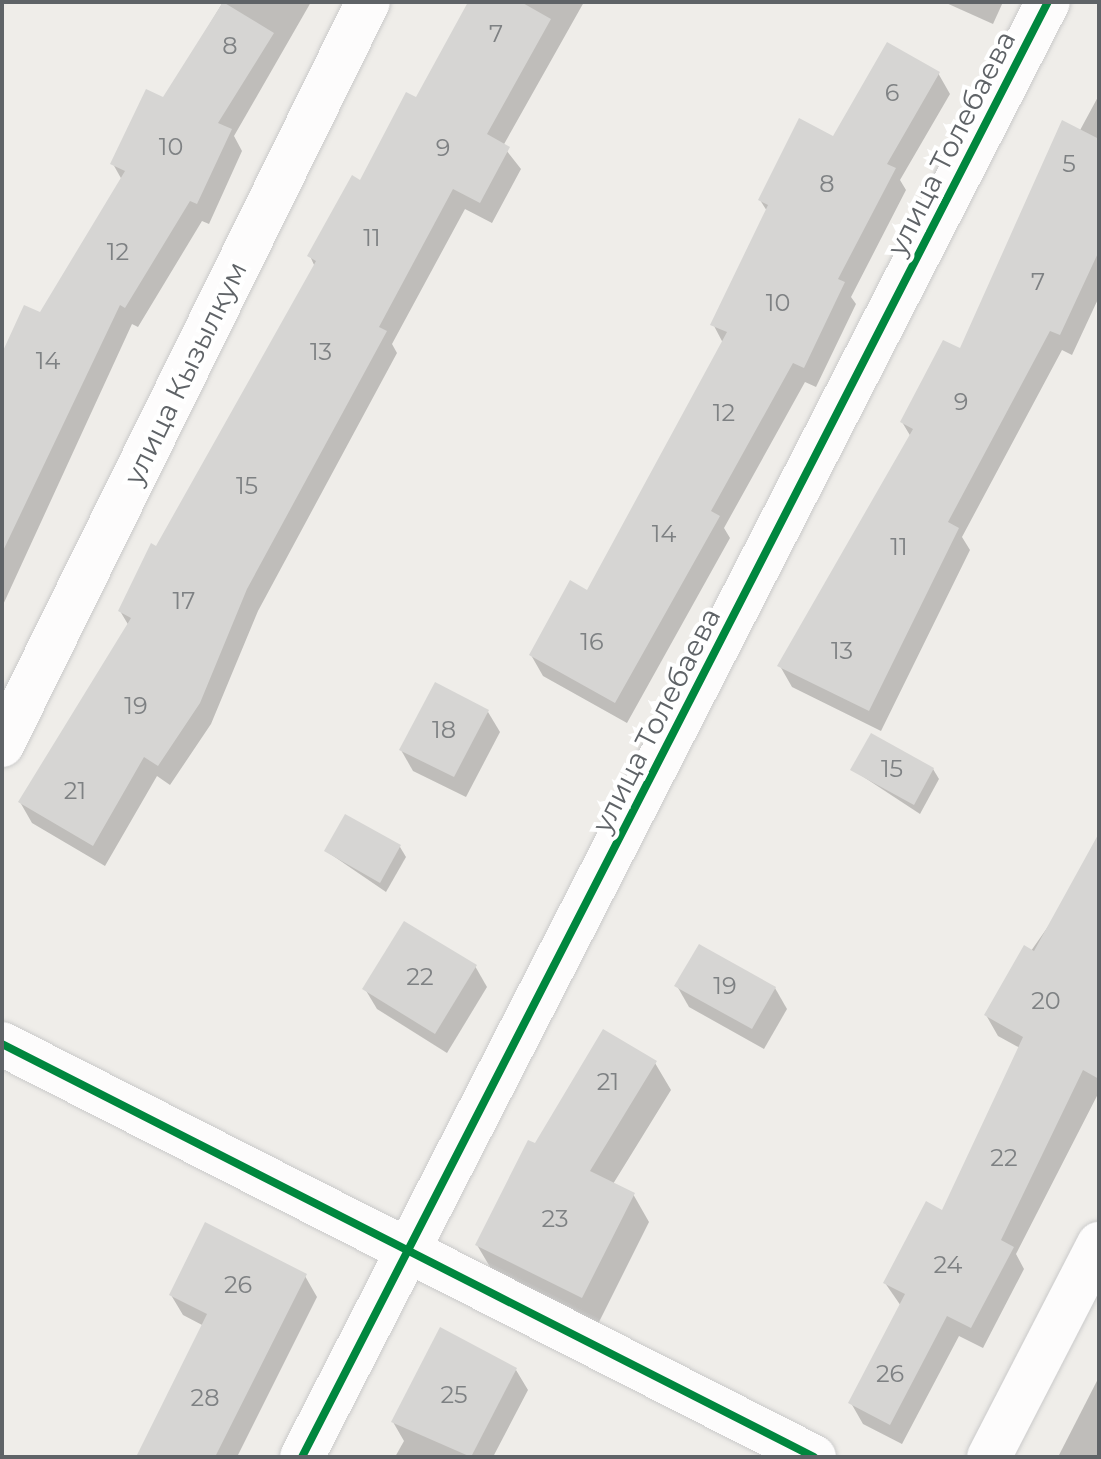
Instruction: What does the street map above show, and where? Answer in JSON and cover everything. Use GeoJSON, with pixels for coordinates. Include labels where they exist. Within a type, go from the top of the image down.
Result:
{"type":"FeatureCollection","features":[{"type":"Feature","properties":{"kind":"street","name":"улица Кызылкум"},"geometry":{"type":"LineString","coordinates":[[2,745],[368,2]]}},
{"type":"Feature","properties":{"kind":"street","name":"улица Толебаева"},"geometry":{"type":"LineString","coordinates":[[302,1457],[1048,2]]}},
{"type":"Feature","properties":{"kind":"street"},"geometry":{"type":"LineString","coordinates":[[2,1044],[814,1457]]}},
{"type":"Feature","properties":{"kind":"street"},"geometry":{"type":"LineString","coordinates":[[989,1457],[1099,1244]]}},
{"type":"Feature","properties":{"kind":"building"},"geometry":{"type":"Polygon","coordinates":[[[223,2],[274,33],[218,123],[232,129],[197,204],[190,201],[125,308],[120,305],[2,553],[2,353],[24,305],[40,312],[125,171],[110,164],[146,89],[163,97],[223,2]]]}},
{"type":"Feature","properties":{"kind":"building"},"geometry":{"type":"Polygon","coordinates":[[[468,2],[521,2],[551,19],[487,134],[510,147],[480,203],[453,189],[379,327],[387,331],[247,589],[200,703],[158,766],[144,757],[93,846],[18,802],[131,618],[118,611],[151,543],[156,546],[316,261],[307,256],[352,175],[360,180],[406,92],[416,97],[468,2]]]}},
{"type":"Feature","properties":{"kind":"building"},"geometry":{"type":"Polygon","coordinates":[[[887,42],[940,72],[887,164],[896,168],[838,279],[845,282],[804,368],[793,363],[711,511],[720,516],[615,703],[529,655],[570,580],[587,590],[727,332],[710,325],[768,205],[758,200],[799,118],[833,136],[887,42]]]}},
{"type":"Feature","properties":{"kind":"building"},"geometry":{"type":"Polygon","coordinates":[[[1062,120],[1099,139],[1099,251],[1060,335],[1050,331],[948,522],[959,528],[869,711],[777,666],[913,429],[900,422],[943,340],[960,348],[1062,120]]]}},
{"type":"Feature","properties":{"kind":"building"},"geometry":{"type":"Polygon","coordinates":[[[435,682],[489,710],[454,777],[399,750],[435,682]]]}},
{"type":"Feature","properties":{"kind":"building"},"geometry":{"type":"Polygon","coordinates":[[[871,733],[934,768],[914,805],[850,770],[871,733]]]}},
{"type":"Feature","properties":{"kind":"building"},"geometry":{"type":"Polygon","coordinates":[[[345,814],[401,845],[380,883],[324,851],[345,814]]]}},
{"type":"Feature","properties":{"kind":"building"},"geometry":{"type":"Polygon","coordinates":[[[1099,833],[1099,1079],[1083,1070],[1001,1240],[1014,1247],[971,1328],[947,1316],[890,1425],[848,1403],[905,1294],[883,1283],[926,1201],[942,1210],[1023,1037],[984,1015],[1024,945],[1034,951],[1099,833]]]}},
{"type":"Feature","properties":{"kind":"building"},"geometry":{"type":"Polygon","coordinates":[[[404,921],[477,965],[435,1034],[362,989],[404,921]]]}},
{"type":"Feature","properties":{"kind":"building"},"geometry":{"type":"Polygon","coordinates":[[[699,944],[776,987],[752,1029],[674,986],[699,944]]]}},
{"type":"Feature","properties":{"kind":"building"},"geometry":{"type":"Polygon","coordinates":[[[603,1029],[657,1061],[590,1171],[635,1193],[582,1298],[475,1245],[528,1140],[535,1143],[603,1029]]]}},
{"type":"Feature","properties":{"kind":"building"},"geometry":{"type":"Polygon","coordinates":[[[205,1222],[307,1274],[215,1457],[136,1457],[207,1314],[169,1295],[205,1222]]]}},
{"type":"Feature","properties":{"kind":"building"},"geometry":{"type":"Polygon","coordinates":[[[440,1327],[517,1368],[471,1457],[391,1422],[440,1327]]]}},
{"type":"Feature","properties":{"kind":"cycle path"},"geometry":{"type":"LineString","coordinates":[[302,1457],[1048,2]]}},
{"type":"Feature","properties":{"kind":"cycle path"},"geometry":{"type":"LineString","coordinates":[[2,1044],[814,1457]]}}]}
